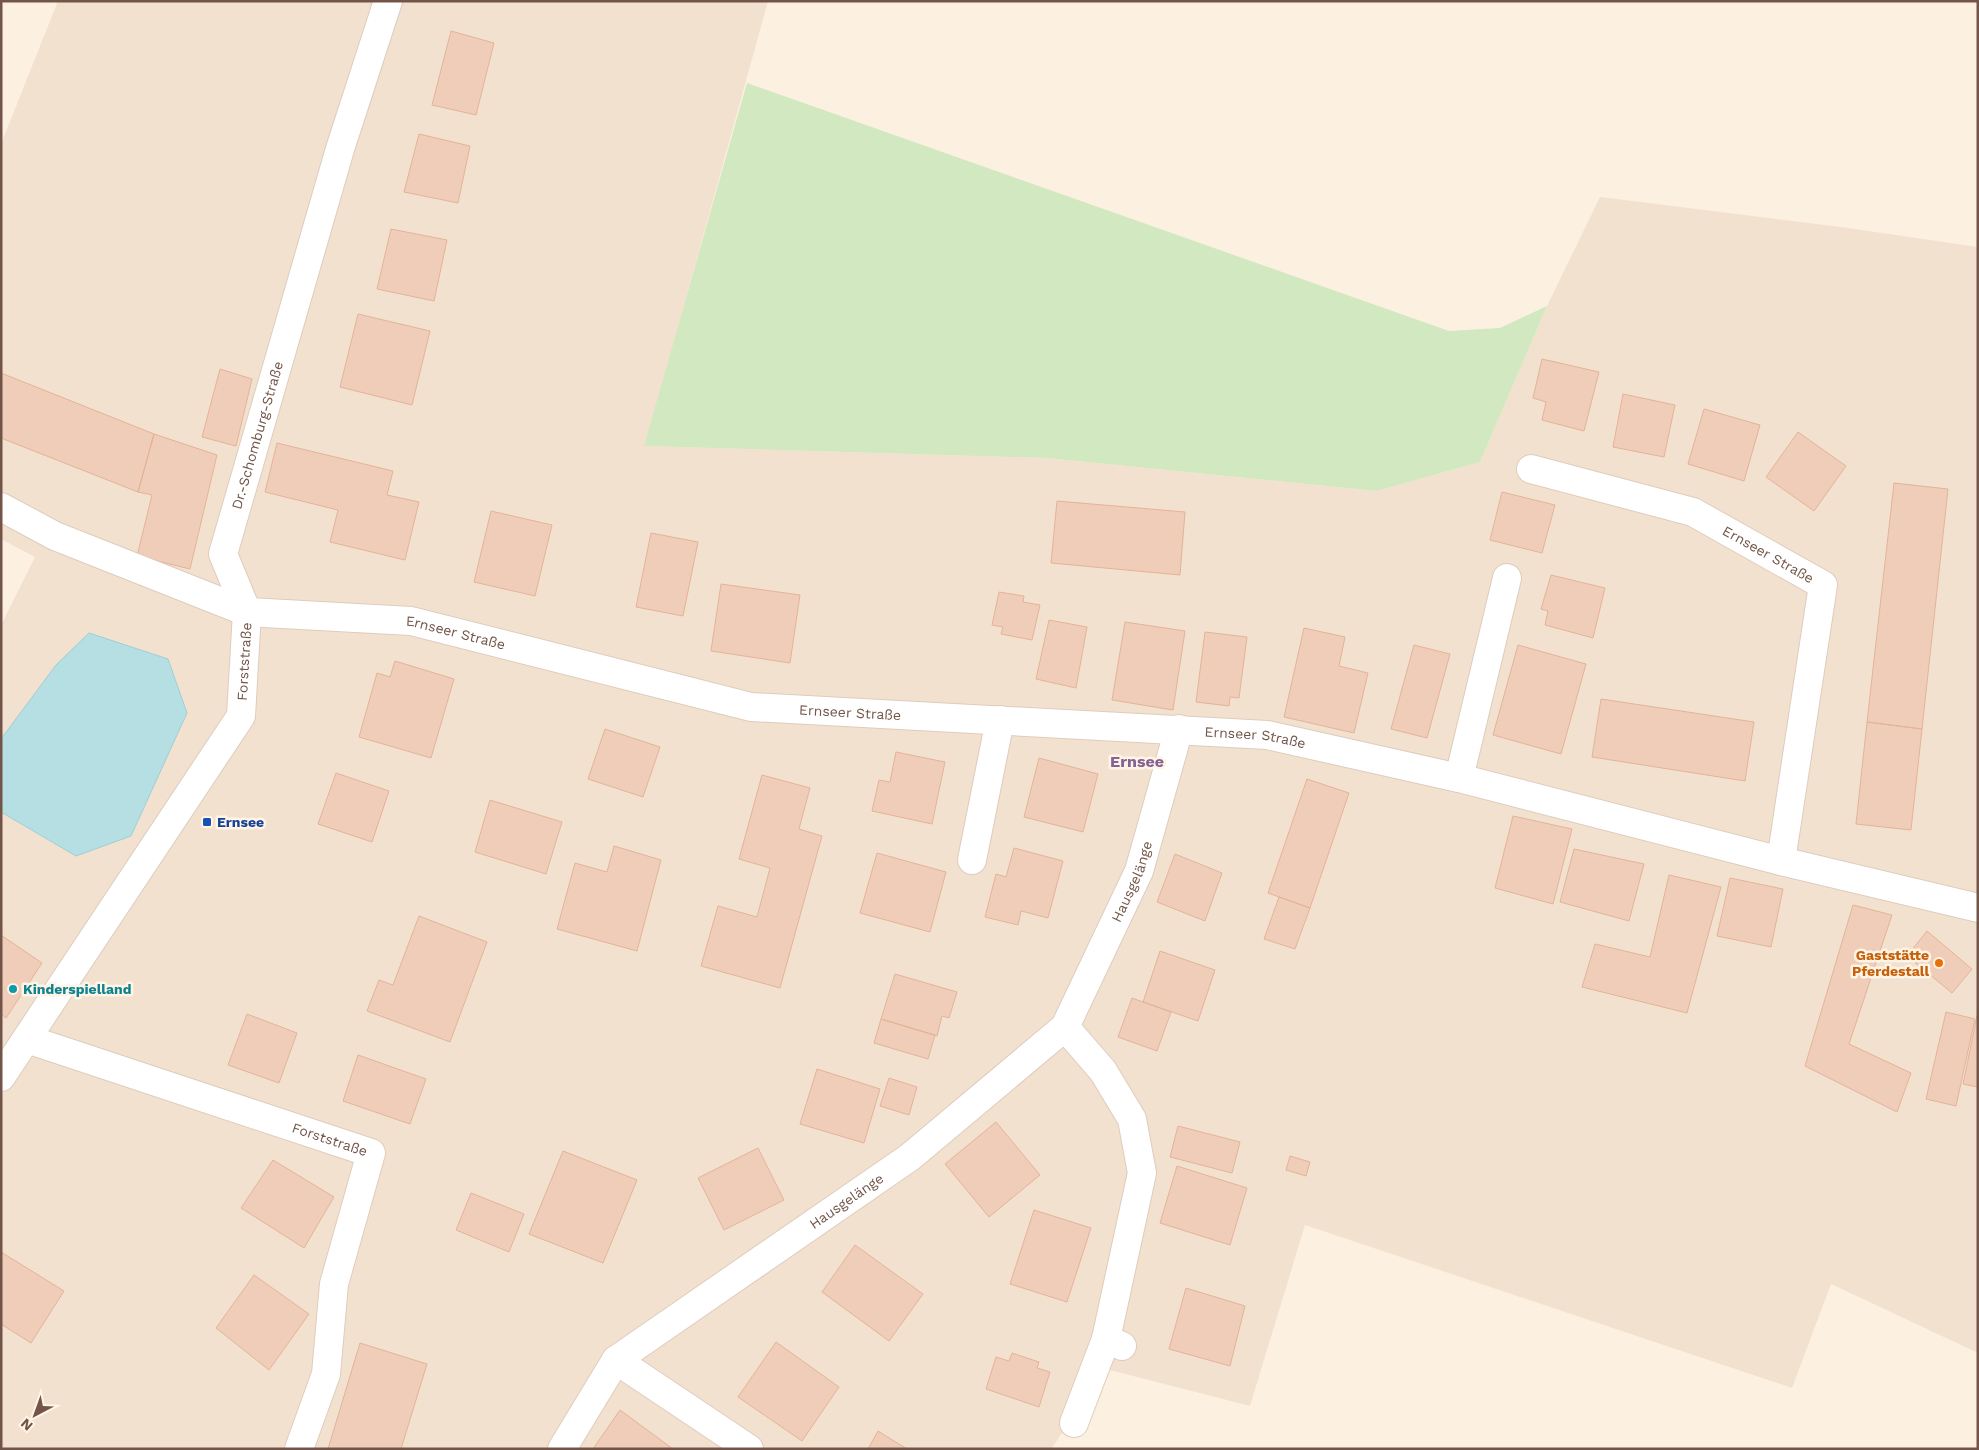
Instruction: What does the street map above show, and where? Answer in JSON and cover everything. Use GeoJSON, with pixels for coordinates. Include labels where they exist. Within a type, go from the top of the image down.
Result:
{"type":"FeatureCollection","features":[{"type":"Feature","properties":{"kind":"street","name":"Dr.-Schomburg-Straße"},"geometry":{"type":"LineString","coordinates":[[247,612],[223,554],[340,148],[388,1]]}},
{"type":"Feature","properties":{"kind":"street","name":"Ernseer Straße"},"geometry":{"type":"LineString","coordinates":[[1531,469],[1693,512],[1823,585],[1781,861]]}},
{"type":"Feature","properties":{"kind":"street"},"geometry":{"type":"LineString","coordinates":[[1,507],[55,536],[247,612]]}},
{"type":"Feature","properties":{"kind":"street"},"geometry":{"type":"LineString","coordinates":[[1459,778],[1506,578]]}},
{"type":"Feature","properties":{"kind":"street","name":"Ernseer Straße"},"geometry":{"type":"LineString","coordinates":[[247,612],[411,621],[751,707],[1267,735],[1459,778],[1781,861],[1978,908]]}},
{"type":"Feature","properties":{"kind":"street","name":"Forststraße"},"geometry":{"type":"LineString","coordinates":[[1,1078],[241,716],[247,612]]}},
{"type":"Feature","properties":{"kind":"street"},"geometry":{"type":"LineString","coordinates":[[972,860],[1000,720]]}},
{"type":"Feature","properties":{"kind":"street","name":"Hausgelänge"},"geometry":{"type":"LineString","coordinates":[[562,1449],[616,1360],[910,1158],[1066,1027],[1139,870],[1179,729]]}},
{"type":"Feature","properties":{"kind":"street"},"geometry":{"type":"LineString","coordinates":[[1066,1027],[1103,1071],[1132,1119],[1142,1173],[1114,1342],[1074,1423]]}},
{"type":"Feature","properties":{"kind":"street","name":"Forststraße"},"geometry":{"type":"LineString","coordinates":[[27,1039],[371,1153],[334,1284],[326,1374],[299,1449]]}},
{"type":"Feature","properties":{"kind":"street"},"geometry":{"type":"LineString","coordinates":[[616,1360],[749,1449]]}},
{"type":"Feature","properties":{"kind":"shaded area"},"geometry":{"type":"Polygon","coordinates":[[[58,1],[768,1],[645,446],[1047,458],[1377,491],[1480,462],[1547,306],[1600,197],[1848,228],[1978,247],[1978,1353],[1831,1284],[1792,1388],[1305,1225],[1250,1406],[1106,1369],[1051,1449],[1,1449],[1,812],[76,856],[56,665],[1,739],[1,625],[35,557],[1,539],[1,144],[58,1]]]}},
{"type":"Feature","properties":{"kind":"green space"},"geometry":{"type":"Polygon","coordinates":[[[747,83],[1449,331],[1500,328],[1547,306],[1480,462],[1377,491],[1047,458],[644,446],[747,83]]]}},
{"type":"Feature","properties":{"kind":"water"},"geometry":{"type":"Polygon","coordinates":[[[89,633],[168,659],[187,713],[131,836],[76,856],[1,812],[1,739],[56,665],[89,633]]]}},
{"type":"Feature","properties":{"kind":"building"},"geometry":{"type":"Polygon","coordinates":[[[451,31],[494,43],[476,115],[432,105],[451,31]]]}},
{"type":"Feature","properties":{"kind":"building"},"geometry":{"type":"Polygon","coordinates":[[[419,134],[470,146],[458,203],[404,192],[419,134]]]}},
{"type":"Feature","properties":{"kind":"building"},"geometry":{"type":"Polygon","coordinates":[[[391,229],[447,240],[434,301],[377,289],[391,229]]]}},
{"type":"Feature","properties":{"kind":"building"},"geometry":{"type":"Polygon","coordinates":[[[358,314],[430,331],[412,405],[340,387],[358,314]]]}},
{"type":"Feature","properties":{"kind":"building"},"geometry":{"type":"Polygon","coordinates":[[[1542,359],[1599,372],[1584,431],[1542,420],[1546,402],[1533,398],[1542,359]]]}},
{"type":"Feature","properties":{"kind":"building"},"geometry":{"type":"Polygon","coordinates":[[[220,369],[252,379],[236,446],[202,437],[220,369]]]}},
{"type":"Feature","properties":{"kind":"building"},"geometry":{"type":"Polygon","coordinates":[[[1,373],[154,434],[138,492],[1,438],[1,373]]]}},
{"type":"Feature","properties":{"kind":"building"},"geometry":{"type":"Polygon","coordinates":[[[1623,394],[1675,405],[1664,457],[1613,447],[1623,394]]]}},
{"type":"Feature","properties":{"kind":"building"},"geometry":{"type":"Polygon","coordinates":[[[1704,409],[1760,425],[1744,481],[1688,464],[1704,409]]]}},
{"type":"Feature","properties":{"kind":"building"},"geometry":{"type":"Polygon","coordinates":[[[1798,432],[1846,466],[1814,511],[1766,477],[1798,432]]]}},
{"type":"Feature","properties":{"kind":"building"},"geometry":{"type":"Polygon","coordinates":[[[154,434],[217,455],[190,569],[137,556],[152,495],[138,492],[154,434]]]}},
{"type":"Feature","properties":{"kind":"building"},"geometry":{"type":"Polygon","coordinates":[[[277,443],[393,471],[387,495],[419,502],[405,560],[330,542],[338,510],[265,492],[277,443]]]}},
{"type":"Feature","properties":{"kind":"building"},"geometry":{"type":"Polygon","coordinates":[[[1894,483],[1948,489],[1922,729],[1867,722],[1894,483]]]}},
{"type":"Feature","properties":{"kind":"building"},"geometry":{"type":"Polygon","coordinates":[[[1502,492],[1555,505],[1542,553],[1490,540],[1502,492]]]}},
{"type":"Feature","properties":{"kind":"building"},"geometry":{"type":"Polygon","coordinates":[[[1057,501],[1185,512],[1180,575],[1051,563],[1057,501]]]}},
{"type":"Feature","properties":{"kind":"building"},"geometry":{"type":"Polygon","coordinates":[[[491,511],[552,525],[535,596],[474,582],[491,511]]]}},
{"type":"Feature","properties":{"kind":"building"},"geometry":{"type":"Polygon","coordinates":[[[651,533],[698,542],[683,616],[636,607],[651,533]]]}},
{"type":"Feature","properties":{"kind":"building"},"geometry":{"type":"Polygon","coordinates":[[[1551,575],[1605,588],[1593,638],[1545,625],[1548,611],[1541,609],[1551,575]]]}},
{"type":"Feature","properties":{"kind":"building"},"geometry":{"type":"Polygon","coordinates":[[[721,584],[800,595],[790,663],[711,651],[721,584]]]}},
{"type":"Feature","properties":{"kind":"building"},"geometry":{"type":"Polygon","coordinates":[[[999,592],[1024,596],[1023,602],[1040,605],[1032,640],[1001,634],[1003,627],[992,625],[999,592]]]}},
{"type":"Feature","properties":{"kind":"building"},"geometry":{"type":"Polygon","coordinates":[[[1049,620],[1087,627],[1076,688],[1036,679],[1049,620]]]}},
{"type":"Feature","properties":{"kind":"building"},"geometry":{"type":"Polygon","coordinates":[[[1125,622],[1185,631],[1173,710],[1112,700],[1125,622]]]}},
{"type":"Feature","properties":{"kind":"building"},"geometry":{"type":"Polygon","coordinates":[[[1304,628],[1345,637],[1339,666],[1368,673],[1354,733],[1284,717],[1304,628]]]}},
{"type":"Feature","properties":{"kind":"building"},"geometry":{"type":"Polygon","coordinates":[[[1205,632],[1247,637],[1239,698],[1230,697],[1229,706],[1196,702],[1205,632]]]}},
{"type":"Feature","properties":{"kind":"building"},"geometry":{"type":"Polygon","coordinates":[[[1414,645],[1450,654],[1427,738],[1391,729],[1414,645]]]}},
{"type":"Feature","properties":{"kind":"building"},"geometry":{"type":"Polygon","coordinates":[[[1518,645],[1586,664],[1561,754],[1493,735],[1518,645]]]}},
{"type":"Feature","properties":{"kind":"building"},"geometry":{"type":"Polygon","coordinates":[[[395,661],[454,679],[431,758],[359,737],[377,673],[390,677],[395,661]]]}},
{"type":"Feature","properties":{"kind":"building"},"geometry":{"type":"Polygon","coordinates":[[[1601,699],[1754,722],[1745,781],[1592,757],[1601,699]]]}},
{"type":"Feature","properties":{"kind":"building"},"geometry":{"type":"Polygon","coordinates":[[[1867,722],[1922,729],[1911,830],[1856,824],[1867,722]]]}},
{"type":"Feature","properties":{"kind":"building"},"geometry":{"type":"Polygon","coordinates":[[[605,729],[660,747],[643,797],[588,779],[605,729]]]}},
{"type":"Feature","properties":{"kind":"building"},"geometry":{"type":"Polygon","coordinates":[[[896,752],[945,762],[932,824],[872,811],[879,780],[890,782],[896,752]]]}},
{"type":"Feature","properties":{"kind":"building"},"geometry":{"type":"Polygon","coordinates":[[[1039,758],[1098,774],[1083,832],[1024,817],[1039,758]]]}},
{"type":"Feature","properties":{"kind":"building"},"geometry":{"type":"Polygon","coordinates":[[[336,773],[389,791],[372,842],[318,824],[336,773]]]}},
{"type":"Feature","properties":{"kind":"building"},"geometry":{"type":"Polygon","coordinates":[[[762,775],[810,788],[799,829],[822,836],[780,988],[701,966],[718,906],[757,917],[770,868],[739,859],[762,775]]]}},
{"type":"Feature","properties":{"kind":"building"},"geometry":{"type":"Polygon","coordinates":[[[1307,779],[1349,793],[1310,908],[1268,893],[1307,779]]]}},
{"type":"Feature","properties":{"kind":"building"},"geometry":{"type":"Polygon","coordinates":[[[490,800],[562,822],[546,874],[475,852],[490,800]]]}},
{"type":"Feature","properties":{"kind":"building"},"geometry":{"type":"Polygon","coordinates":[[[1513,816],[1572,829],[1553,904],[1495,888],[1513,816]]]}},
{"type":"Feature","properties":{"kind":"building"},"geometry":{"type":"Polygon","coordinates":[[[614,846],[661,860],[637,951],[557,929],[575,863],[607,872],[614,846]]]}},
{"type":"Feature","properties":{"kind":"building"},"geometry":{"type":"Polygon","coordinates":[[[1014,848],[1063,861],[1048,918],[1021,911],[1018,925],[985,917],[996,874],[1006,877],[1014,848]]]}},
{"type":"Feature","properties":{"kind":"building"},"geometry":{"type":"Polygon","coordinates":[[[1574,849],[1644,864],[1629,921],[1560,902],[1574,849]]]}},
{"type":"Feature","properties":{"kind":"building"},"geometry":{"type":"Polygon","coordinates":[[[877,853],[946,872],[930,932],[860,913],[877,853]]]}},
{"type":"Feature","properties":{"kind":"building"},"geometry":{"type":"Polygon","coordinates":[[[1175,854],[1222,873],[1205,921],[1157,902],[1175,854]]]}},
{"type":"Feature","properties":{"kind":"building"},"geometry":{"type":"Polygon","coordinates":[[[1669,875],[1721,887],[1687,1013],[1582,987],[1595,944],[1650,957],[1669,875]]]}},
{"type":"Feature","properties":{"kind":"building"},"geometry":{"type":"Polygon","coordinates":[[[1730,878],[1783,889],[1771,947],[1717,936],[1730,878]]]}},
{"type":"Feature","properties":{"kind":"building"},"geometry":{"type":"Polygon","coordinates":[[[1279,897],[1310,908],[1295,949],[1264,939],[1279,897]]]}},
{"type":"Feature","properties":{"kind":"building"},"geometry":{"type":"Polygon","coordinates":[[[1853,905],[1892,915],[1849,1044],[1911,1073],[1897,1112],[1805,1066],[1853,905]]]}},
{"type":"Feature","properties":{"kind":"building"},"geometry":{"type":"Polygon","coordinates":[[[419,916],[487,942],[450,1042],[367,1011],[379,980],[393,985],[419,916]]]}},
{"type":"Feature","properties":{"kind":"building"},"geometry":{"type":"Polygon","coordinates":[[[1927,931],[1972,969],[1952,993],[1907,956],[1927,931]]]}},
{"type":"Feature","properties":{"kind":"building","name":"Kinderspielland"},"geometry":{"type":"Polygon","coordinates":[[[1,935],[42,963],[6,1018],[1,1014],[1,935]]]}},
{"type":"Feature","properties":{"kind":"building"},"geometry":{"type":"Polygon","coordinates":[[[1160,951],[1215,970],[1198,1021],[1143,1002],[1160,951]]]}},
{"type":"Feature","properties":{"kind":"building"},"geometry":{"type":"Polygon","coordinates":[[[895,974],[957,992],[949,1018],[942,1016],[937,1036],[881,1019],[895,974]]]}},
{"type":"Feature","properties":{"kind":"building"},"geometry":{"type":"Polygon","coordinates":[[[1132,998],[1171,1012],[1157,1051],[1118,1037],[1132,998]]]}},
{"type":"Feature","properties":{"kind":"building"},"geometry":{"type":"Polygon","coordinates":[[[1978,1011],[1978,1087],[1963,1084],[1978,1011]]]}},
{"type":"Feature","properties":{"kind":"building"},"geometry":{"type":"Polygon","coordinates":[[[1946,1012],[1975,1019],[1956,1106],[1926,1099],[1946,1012]]]}},
{"type":"Feature","properties":{"kind":"building"},"geometry":{"type":"Polygon","coordinates":[[[247,1014],[297,1033],[279,1083],[228,1065],[247,1014]]]}},
{"type":"Feature","properties":{"kind":"building"},"geometry":{"type":"Polygon","coordinates":[[[881,1019],[935,1035],[928,1059],[874,1043],[881,1019]]]}},
{"type":"Feature","properties":{"kind":"building"},"geometry":{"type":"Polygon","coordinates":[[[358,1055],[426,1079],[410,1124],[343,1101],[358,1055]]]}},
{"type":"Feature","properties":{"kind":"building"},"geometry":{"type":"Polygon","coordinates":[[[817,1069],[880,1089],[864,1143],[800,1124],[817,1069]]]}},
{"type":"Feature","properties":{"kind":"building"},"geometry":{"type":"Polygon","coordinates":[[[889,1078],[917,1087],[909,1115],[880,1106],[889,1078]]]}},
{"type":"Feature","properties":{"kind":"building"},"geometry":{"type":"Polygon","coordinates":[[[996,1122],[1040,1175],[989,1217],[945,1164],[996,1122]]]}},
{"type":"Feature","properties":{"kind":"building"},"geometry":{"type":"Polygon","coordinates":[[[1178,1126],[1240,1142],[1232,1173],[1170,1157],[1178,1126]]]}},
{"type":"Feature","properties":{"kind":"building"},"geometry":{"type":"Polygon","coordinates":[[[758,1148],[784,1200],[724,1230],[698,1178],[758,1148]]]}},
{"type":"Feature","properties":{"kind":"building"},"geometry":{"type":"Polygon","coordinates":[[[563,1151],[637,1180],[603,1263],[529,1234],[563,1151]]]}},
{"type":"Feature","properties":{"kind":"building"},"geometry":{"type":"Polygon","coordinates":[[[1290,1156],[1310,1162],[1306,1176],[1286,1170],[1290,1156]]]}},
{"type":"Feature","properties":{"kind":"building"},"geometry":{"type":"Polygon","coordinates":[[[273,1160],[334,1197],[304,1248],[241,1208],[273,1160]]]}},
{"type":"Feature","properties":{"kind":"building"},"geometry":{"type":"Polygon","coordinates":[[[1177,1166],[1247,1188],[1230,1245],[1160,1223],[1177,1166]]]}},
{"type":"Feature","properties":{"kind":"building"},"geometry":{"type":"Polygon","coordinates":[[[471,1193],[524,1214],[509,1252],[456,1230],[471,1193]]]}},
{"type":"Feature","properties":{"kind":"building"},"geometry":{"type":"Polygon","coordinates":[[[1034,1210],[1091,1228],[1067,1302],[1010,1284],[1034,1210]]]}},
{"type":"Feature","properties":{"kind":"building"},"geometry":{"type":"Polygon","coordinates":[[[855,1245],[923,1294],[889,1341],[822,1292],[855,1245]]]}},
{"type":"Feature","properties":{"kind":"building"},"geometry":{"type":"Polygon","coordinates":[[[1,1252],[64,1291],[31,1343],[1,1324],[1,1252]]]}},
{"type":"Feature","properties":{"kind":"building"},"geometry":{"type":"Polygon","coordinates":[[[254,1275],[309,1314],[269,1370],[216,1328],[254,1275]]]}},
{"type":"Feature","properties":{"kind":"building"},"geometry":{"type":"Polygon","coordinates":[[[1186,1288],[1245,1306],[1230,1366],[1169,1349],[1186,1288]]]}},
{"type":"Feature","properties":{"kind":"building"},"geometry":{"type":"Polygon","coordinates":[[[776,1342],[839,1387],[802,1441],[738,1397],[776,1342]]]}},
{"type":"Feature","properties":{"kind":"building"},"geometry":{"type":"Polygon","coordinates":[[[360,1343],[427,1364],[401,1449],[328,1449],[360,1343]]]}},
{"type":"Feature","properties":{"kind":"building"},"geometry":{"type":"Polygon","coordinates":[[[1012,1353],[1039,1362],[1037,1368],[1050,1372],[1039,1407],[986,1389],[996,1357],[1009,1361],[1012,1353]]]}},
{"type":"Feature","properties":{"kind":"building"},"geometry":{"type":"Polygon","coordinates":[[[620,1410],[673,1449],[593,1449],[620,1410]]]}},
{"type":"Feature","properties":{"kind":"building"},"geometry":{"type":"Polygon","coordinates":[[[878,1431],[907,1449],[868,1449],[878,1431]]]}},
{"type":"Feature","properties":{"kind":"place","name":"Ernsee"},"geometry":{"type":"Point","coordinates":[207,822]}},
{"type":"Feature","properties":{"kind":"place","name":"Gaststätte Pferdestall"},"geometry":{"type":"Point","coordinates":[1939,963]}},
{"type":"Feature","properties":{"kind":"place","name":"Kinderspielland"},"geometry":{"type":"Point","coordinates":[13,989]}},
{"type":"Feature","properties":{"kind":"district","name":"Ernsee"},"geometry":{"type":"Point","coordinates":[1137,761]}}]}
